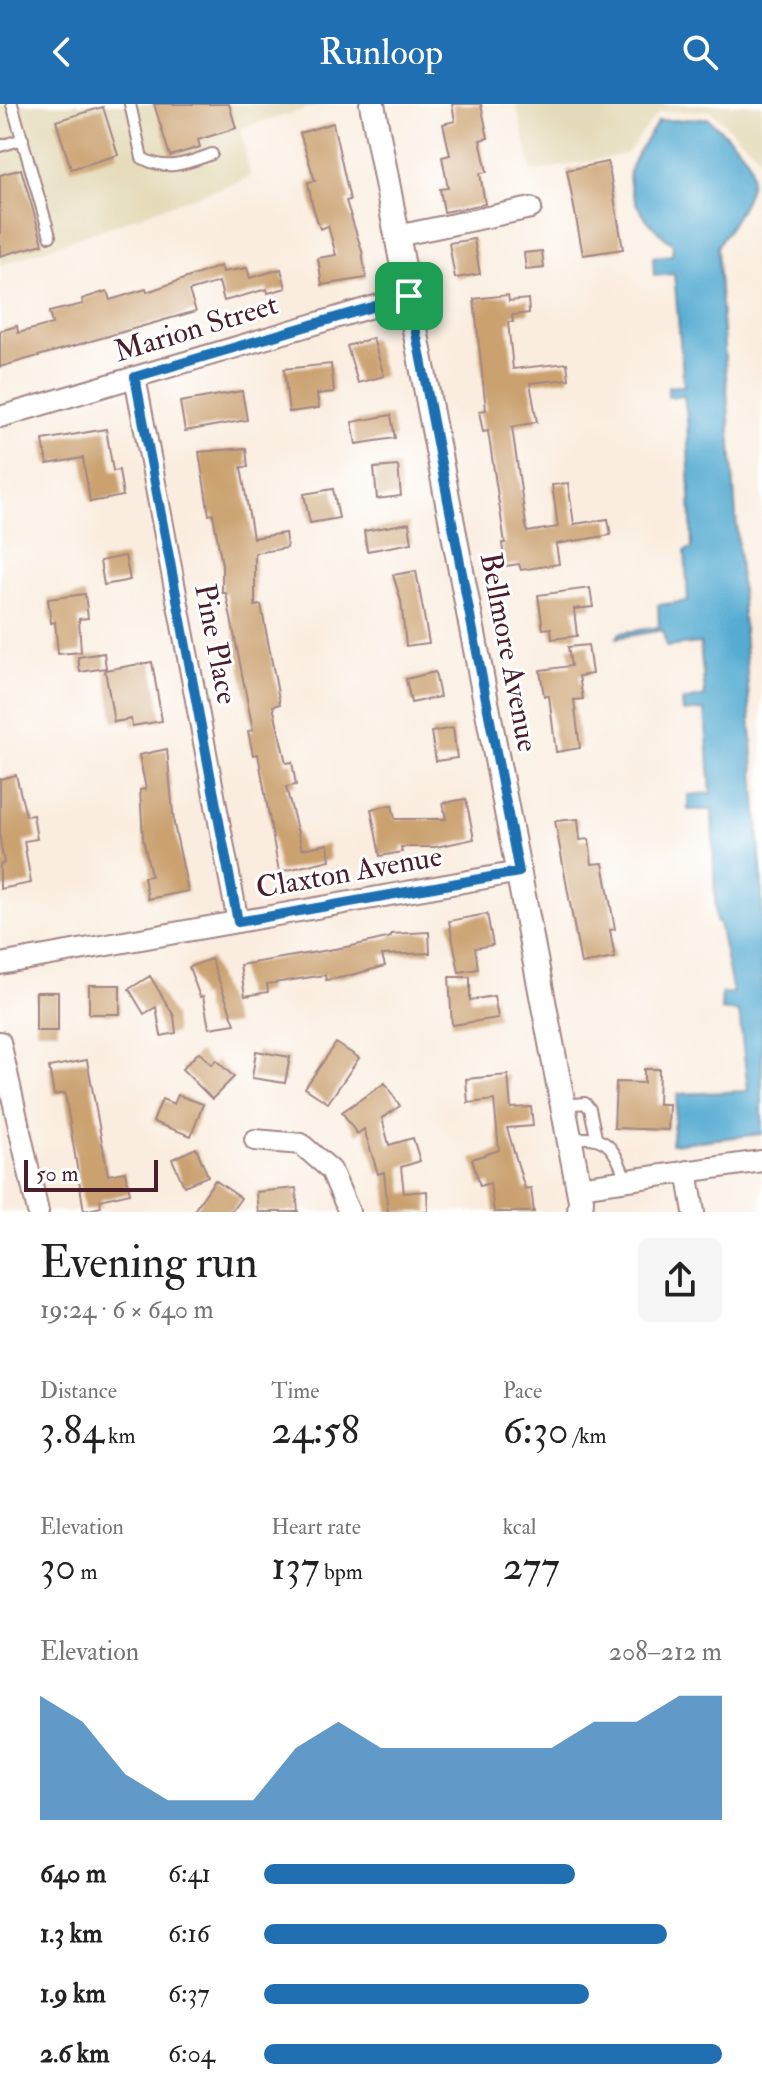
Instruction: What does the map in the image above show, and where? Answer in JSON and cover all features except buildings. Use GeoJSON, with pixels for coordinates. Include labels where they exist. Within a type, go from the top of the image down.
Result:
{"type":"FeatureCollection","features":[{"type":"Feature","properties":{"kind":"street","name":"Bellmore Avenue"},"geometry":{"type":"LineString","coordinates":[[372,104],[579,1187],[580,1212]]}},
{"type":"Feature","properties":{"kind":"street"},"geometry":{"type":"LineString","coordinates":[[397,236],[531,208]]}},
{"type":"Feature","properties":{"kind":"street","name":"Marion Street"},"geometry":{"type":"LineString","coordinates":[[0,417],[409,296]]}},
{"type":"Feature","properties":{"kind":"street","name":"Pine Place"},"geometry":{"type":"LineString","coordinates":[[135,377],[238,922]]}},
{"type":"Feature","properties":{"kind":"street","name":"Claxton Avenue"},"geometry":{"type":"LineString","coordinates":[[0,964],[519,872]]}},
{"type":"Feature","properties":{"kind":"street"},"geometry":{"type":"LineString","coordinates":[[0,1042],[38,1212]]}},
{"type":"Feature","properties":{"kind":"street"},"geometry":{"type":"LineString","coordinates":[[255,1140],[301,1144],[331,1170],[349,1212]]}},
{"type":"Feature","properties":{"kind":"street"},"geometry":{"type":"LineString","coordinates":[[579,1187],[762,1161]]}},
{"type":"Feature","properties":{"kind":"street"},"geometry":{"type":"LineString","coordinates":[[687,1171],[694,1212]]}},
{"type":"Feature","properties":{"kind":"lane"},"geometry":{"type":"LineString","coordinates":[[12,104],[50,236]]}},
{"type":"Feature","properties":{"kind":"lane"},"geometry":{"type":"LineString","coordinates":[[130,104],[142,158],[155,166],[175,167],[212,154]]}},
{"type":"Feature","properties":{"kind":"lane"},"geometry":{"type":"LineString","coordinates":[[0,146],[23,139]]}},
{"type":"Feature","properties":{"kind":"lane"},"geometry":{"type":"LineString","coordinates":[[563,1105],[585,1103],[590,1109],[596,1137]]}},
{"type":"Feature","properties":{"kind":"lane"},"geometry":{"type":"LineString","coordinates":[[570,1140],[596,1137],[606,1140],[616,1151],[626,1180]]}},
{"type":"Feature","properties":{"kind":"shaded area"},"geometry":{"type":"Polygon","coordinates":[[[0,104],[324,104],[241,128],[250,177],[0,265],[0,104]]]}},
{"type":"Feature","properties":{"kind":"shaded area"},"geometry":{"type":"Polygon","coordinates":[[[516,104],[762,104],[762,159],[711,111],[659,112],[626,154],[532,172],[516,104]]]}},
{"type":"Feature","properties":{"kind":"water"},"geometry":{"type":"Polygon","coordinates":[[[708,118],[740,149],[751,170],[751,181],[743,205],[717,247],[762,884],[762,1134],[671,1144],[678,1094],[748,1091],[739,1012],[721,1010],[722,993],[733,993],[719,923],[716,922],[712,810],[688,810],[688,795],[711,793],[705,710],[683,712],[682,701],[705,696],[700,643],[666,647],[663,630],[617,638],[620,633],[659,627],[658,605],[688,601],[685,551],[692,548],[684,396],[668,397],[668,387],[684,386],[674,274],[654,276],[653,257],[672,255],[673,244],[657,230],[636,203],[630,171],[658,121],[708,118]]]}},
{"type":"Feature","properties":{"kind":"route"},"geometry":{"type":"LineString","coordinates":[[409,296],[519,872],[238,922],[135,377],[409,296]]}}]}
